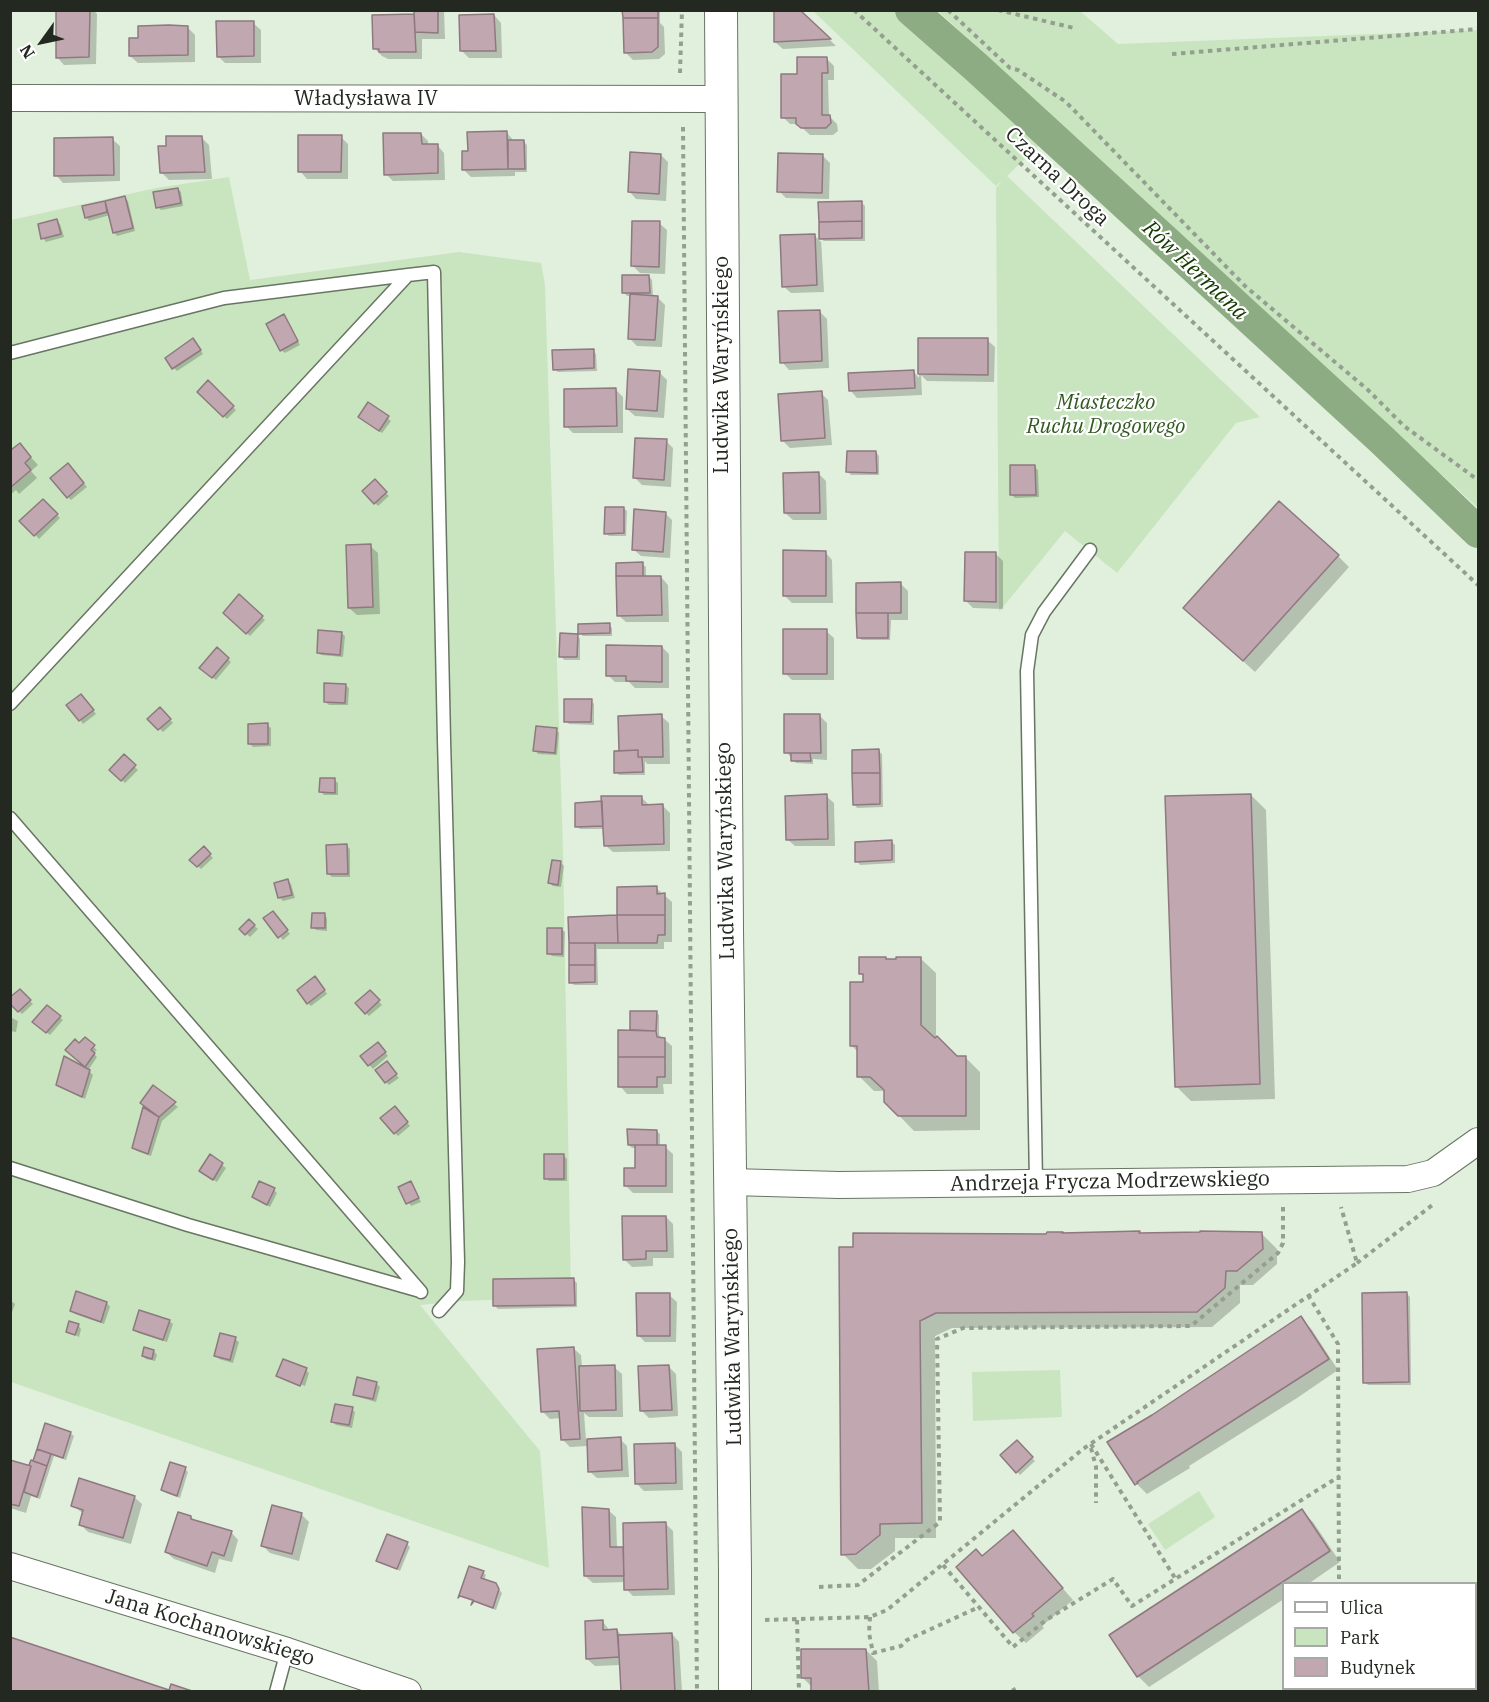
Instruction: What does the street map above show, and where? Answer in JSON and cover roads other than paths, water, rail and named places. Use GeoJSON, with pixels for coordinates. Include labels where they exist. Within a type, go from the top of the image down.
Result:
{"type":"FeatureCollection","features":[{"type":"Feature","properties":{"kind":"street","name":"Ludwika Waryńskiego"},"geometry":{"type":"LineString","coordinates":[[721,10],[726,930],[731,1182],[735,1692]]}},
{"type":"Feature","properties":{"kind":"street","name":"Władysława IV"},"geometry":{"type":"LineString","coordinates":[[10,98],[721,99]]}},
{"type":"Feature","properties":{"kind":"street","name":"Andrzeja Frycza Modrzewskiego"},"geometry":{"type":"LineString","coordinates":[[731,1182],[839,1185],[1408,1179],[1433,1173],[1479,1141]]}},
{"type":"Feature","properties":{"kind":"street","name":"Jana Kochanowskiego"},"geometry":{"type":"LineString","coordinates":[[10,1566],[287,1651],[408,1692]]}},
{"type":"Feature","properties":{"kind":"lane"},"geometry":{"type":"LineString","coordinates":[[10,353],[224,298],[434,272],[458,1262],[458,1291],[439,1311]]}},
{"type":"Feature","properties":{"kind":"lane"},"geometry":{"type":"LineString","coordinates":[[10,704],[408,274]]}},
{"type":"Feature","properties":{"kind":"lane"},"geometry":{"type":"LineString","coordinates":[[1036,1183],[1027,671],[1032,635],[1044,612],[1090,550]]}},
{"type":"Feature","properties":{"kind":"lane"},"geometry":{"type":"LineString","coordinates":[[10,818],[421,1292],[188,1225],[10,1168]]}},
{"type":"Feature","properties":{"kind":"lane"},"geometry":{"type":"LineString","coordinates":[[276,1692],[287,1651]]}},
{"type":"Feature","properties":{"kind":"waterway","name":"Rów Hermana"},"geometry":{"type":"LineString","coordinates":[[911,10],[1382,440],[1478,532]]}},
{"type":"Feature","properties":{"kind":"park label","name":"Miasteczko Ruchu Drogowego"},"geometry":{"type":"Point","coordinates":[1106,415]}}]}
